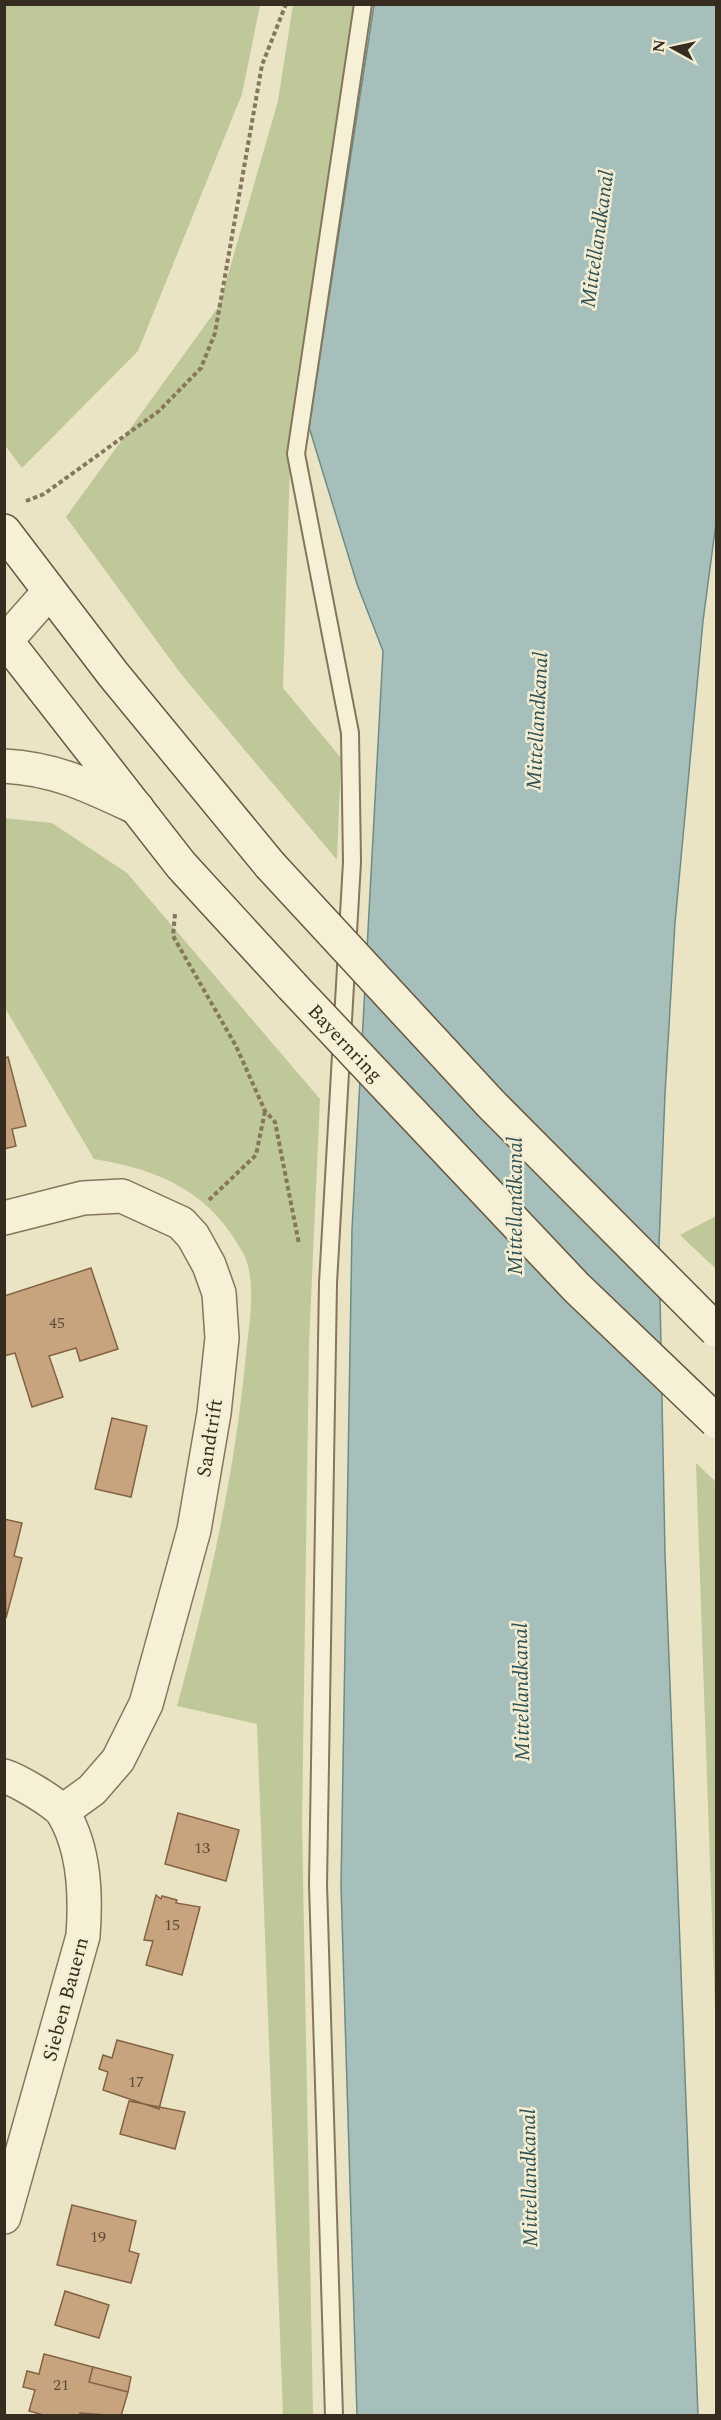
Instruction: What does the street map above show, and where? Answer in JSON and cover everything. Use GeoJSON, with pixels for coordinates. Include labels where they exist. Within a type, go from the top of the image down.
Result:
{"type":"FeatureCollection","features":[{"type":"Feature","properties":{"kind":"street"},"geometry":{"type":"LineString","coordinates":[[4,531],[49,592],[270,865],[491,1104],[717,1330]]}},
{"type":"Feature","properties":{"kind":"street"},"geometry":{"type":"LineString","coordinates":[[4,605],[49,592]]}},
{"type":"Feature","properties":{"kind":"street"},"geometry":{"type":"LineString","coordinates":[[5,641],[49,592]]}},
{"type":"Feature","properties":{"kind":"street","name":"Bayernring"},"geometry":{"type":"LineString","coordinates":[[5,641],[181,865],[576,1287],[717,1422]]}},
{"type":"Feature","properties":{"kind":"street"},"geometry":{"type":"LineString","coordinates":[[4,766],[39,768],[84,783],[137,808]]}},
{"type":"Feature","properties":{"kind":"street","name":"Sandtrift"},"geometry":{"type":"LineString","coordinates":[[4,1218],[83,1198],[122,1196],[181,1223],[193,1236],[209,1265],[219,1293],[222,1338],[214,1413],[194,1530],[146,1704],[118,1760],[92,1790],[63,1811]]}},
{"type":"Feature","properties":{"kind":"street"},"geometry":{"type":"LineString","coordinates":[[4,1776],[63,1811]]}},
{"type":"Feature","properties":{"kind":"street","name":"Sieben Bauern"},"geometry":{"type":"LineString","coordinates":[[4,2217],[83,1936],[86,1901],[79,1852],[63,1811]]}},
{"type":"Feature","properties":{"kind":"lane"},"geometry":{"type":"LineString","coordinates":[[334,2415],[318,1884],[328,1283],[352,862],[350,733],[296,454],[363,4]]}},
{"type":"Feature","properties":{"kind":"path"},"geometry":{"type":"LineString","coordinates":[[24,502],[44,494],[159,411],[201,368],[215,333],[262,65],[286,4]]}},
{"type":"Feature","properties":{"kind":"path"},"geometry":{"type":"LineString","coordinates":[[181,865],[173,936],[236,1046],[265,1111],[275,1122],[300,1245]]}},
{"type":"Feature","properties":{"kind":"path"},"geometry":{"type":"LineString","coordinates":[[181,1223],[256,1155],[265,1111]]}},
{"type":"Feature","properties":{"kind":"green space"},"geometry":{"type":"Polygon","coordinates":[[[4,5],[260,5],[242,94],[138,351],[22,468],[4,444],[4,5]]]}},
{"type":"Feature","properties":{"kind":"green space"},"geometry":{"type":"Polygon","coordinates":[[[293,5],[357,5],[290,463],[283,688],[341,758],[337,860],[181,674],[66,517],[219,306],[278,101],[293,5]]]}},
{"type":"Feature","properties":{"kind":"green space"},"geometry":{"type":"Polygon","coordinates":[[[4,818],[52,823],[127,873],[320,1099],[309,1344],[302,1824],[313,2415],[283,2415],[257,1724],[177,1706],[200,1619],[228,1487],[250,1317],[251,1291],[248,1266],[231,1233],[200,1200],[162,1178],[141,1170],[94,1159],[5,1008],[4,818]]]}},
{"type":"Feature","properties":{"kind":"green space"},"geometry":{"type":"Polygon","coordinates":[[[716,1216],[716,1269],[680,1235],[716,1216]]]}},
{"type":"Feature","properties":{"kind":"green space"},"geometry":{"type":"Polygon","coordinates":[[[696,1463],[716,1482],[716,2035],[696,1463]]]}},
{"type":"Feature","properties":{"kind":"water","name":"Mittellandkanal"},"geometry":{"type":"Polygon","coordinates":[[[374,5],[716,5],[716,523],[703,621],[675,923],[659,1245],[665,1554],[698,2415],[357,2415],[341,1886],[352,1229],[383,651],[357,584],[309,427],[374,5]]]}},
{"type":"Feature","properties":{"kind":"building"},"geometry":{"type":"Polygon","coordinates":[[[8,1057],[26,1126],[12,1129],[16,1146],[4,1149],[4,1058],[8,1057]]]}},
{"type":"Feature","properties":{"kind":"building"},"geometry":{"type":"Polygon","coordinates":[[[91,1268],[118,1349],[80,1361],[76,1348],[49,1356],[63,1397],[32,1407],[15,1353],[4,1356],[4,1296],[91,1268]]]}},
{"type":"Feature","properties":{"kind":"building"},"geometry":{"type":"Polygon","coordinates":[[[112,1418],[147,1426],[131,1497],[95,1489],[112,1418]]]}},
{"type":"Feature","properties":{"kind":"building"},"geometry":{"type":"Polygon","coordinates":[[[4,1519],[22,1523],[14,1556],[22,1558],[6,1618],[4,1519]]]}},
{"type":"Feature","properties":{"kind":"building"},"geometry":{"type":"Polygon","coordinates":[[[178,1813],[239,1830],[226,1881],[165,1864],[178,1813]]]}},
{"type":"Feature","properties":{"kind":"building"},"geometry":{"type":"Polygon","coordinates":[[[156,1895],[161,1899],[162,1896],[177,1900],[176,1903],[200,1907],[182,1975],[146,1965],[153,1941],[144,1940],[156,1895]]]}},
{"type":"Feature","properties":{"kind":"building"},"geometry":{"type":"Polygon","coordinates":[[[117,2040],[173,2055],[159,2109],[103,2090],[108,2072],[99,2069],[103,2055],[112,2058],[117,2040]]]}},
{"type":"Feature","properties":{"kind":"building"},"geometry":{"type":"Polygon","coordinates":[[[129,2101],[185,2112],[175,2149],[120,2134],[129,2101]]]}},
{"type":"Feature","properties":{"kind":"building"},"geometry":{"type":"Polygon","coordinates":[[[72,2205],[136,2221],[129,2251],[139,2254],[131,2283],[57,2265],[72,2205]]]}},
{"type":"Feature","properties":{"kind":"building"},"geometry":{"type":"Polygon","coordinates":[[[65,2291],[109,2305],[99,2338],[55,2325],[65,2291]]]}},
{"type":"Feature","properties":{"kind":"building"},"geometry":{"type":"Polygon","coordinates":[[[44,2354],[93,2367],[89,2382],[128,2392],[121,2416],[80,2413],[80,2416],[47,2416],[29,2411],[35,2390],[23,2387],[27,2371],[39,2374],[44,2354]]]}},
{"type":"Feature","properties":{"kind":"building"},"geometry":{"type":"Polygon","coordinates":[[[93,2367],[131,2377],[128,2392],[89,2382],[93,2367]]]}}]}
